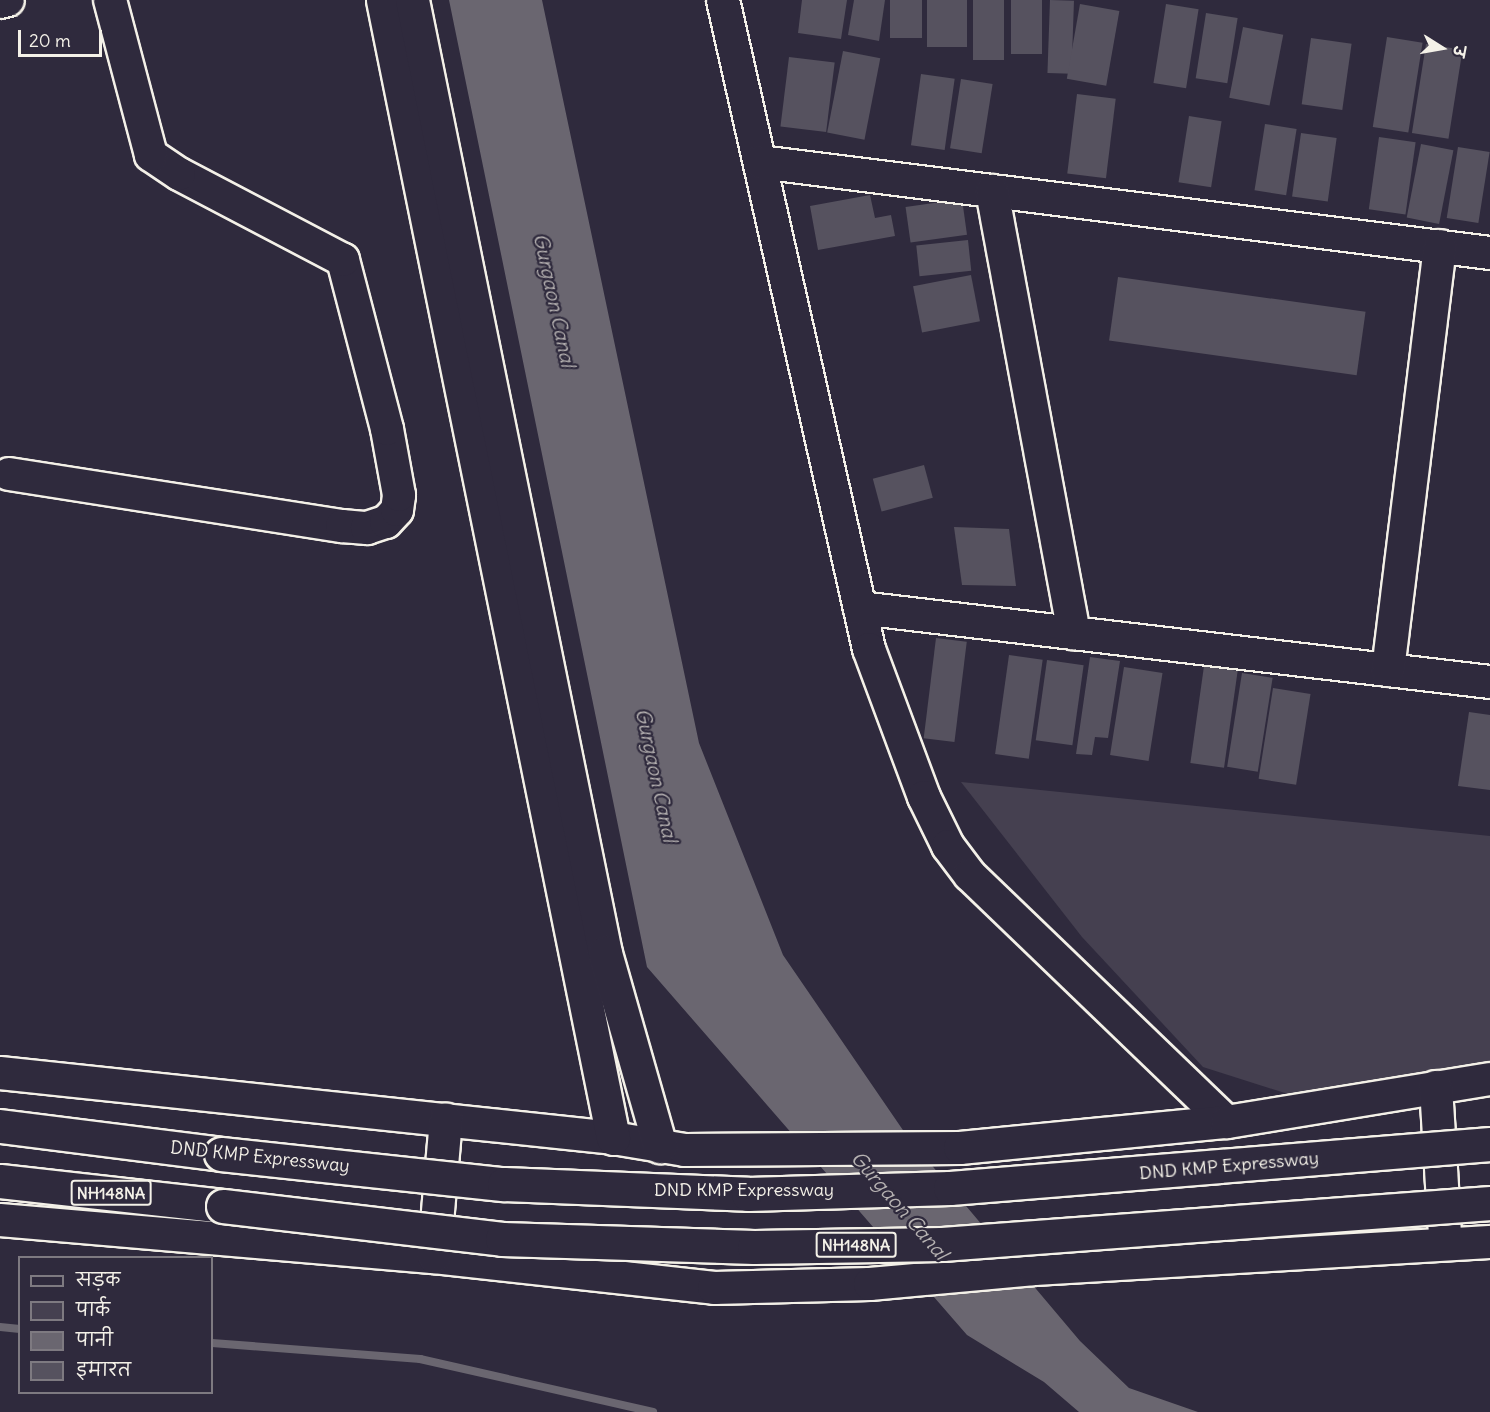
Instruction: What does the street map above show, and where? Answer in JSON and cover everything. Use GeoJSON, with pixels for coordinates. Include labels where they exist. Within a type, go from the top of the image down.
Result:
{"type":"FeatureCollection","features":[{"type":"Feature","properties":{"kind":"main road"},"geometry":{"type":"LineString","coordinates":[[383,0],[613,1138]]}},
{"type":"Feature","properties":{"kind":"main road"},"geometry":{"type":"LineString","coordinates":[[412,0],[605,953],[660,1146]]}},
{"type":"Feature","properties":{"kind":"main road","name":"DND KMP Expressway"},"geometry":{"type":"LineString","coordinates":[[0,1126],[221,1154],[504,1184],[748,1194],[950,1188],[1490,1144]]}},
{"type":"Feature","properties":{"kind":"main road","name":"NH148NA"},"geometry":{"type":"LineString","coordinates":[[0,1181],[502,1239],[754,1247],[942,1244],[1490,1203]]}},
{"type":"Feature","properties":{"kind":"street"},"geometry":{"type":"LineString","coordinates":[[0,2],[8,0]]}},
{"type":"Feature","properties":{"kind":"street"},"geometry":{"type":"LineString","coordinates":[[9,474],[342,526],[367,528],[386,522],[397,510],[399,495],[387,429],[343,260],[179,174],[152,154],[110,0]]}},
{"type":"Feature","properties":{"kind":"street"},"geometry":{"type":"LineString","coordinates":[[723,0],[869,649],[924,797],[948,846],[970,875],[1227,1122]]}},
{"type":"Feature","properties":{"kind":"street"},"geometry":{"type":"LineString","coordinates":[[760,162],[1490,253]]}},
{"type":"Feature","properties":{"kind":"street"},"geometry":{"type":"LineString","coordinates":[[992,191],[1074,633]]}},
{"type":"Feature","properties":{"kind":"street"},"geometry":{"type":"LineString","coordinates":[[1388,670],[1440,246]]}},
{"type":"Feature","properties":{"kind":"street"},"geometry":{"type":"LineString","coordinates":[[860,608],[1490,682]]}},
{"type":"Feature","properties":{"kind":"street"},"geometry":{"type":"LineString","coordinates":[[0,1073],[613,1138],[660,1146],[786,1149],[960,1148],[1227,1122],[1490,1079]]}},
{"type":"Feature","properties":{"kind":"street"},"geometry":{"type":"LineString","coordinates":[[1436,1087],[1445,1244]]}},
{"type":"Feature","properties":{"kind":"street"},"geometry":{"type":"LineString","coordinates":[[434,1257],[446,1120]]}},
{"type":"Feature","properties":{"kind":"street"},"geometry":{"type":"LineString","coordinates":[[0,1220],[434,1257],[714,1288],[891,1282],[1034,1269],[1490,1242]]}},
{"type":"Feature","properties":{"kind":"green space"},"geometry":{"type":"Polygon","coordinates":[[[961,782],[1490,836],[1490,1096],[1310,1101],[1203,1067],[1082,937],[961,782]]]}},
{"type":"Feature","properties":{"kind":"water","name":"Gurgaon Canal"},"geometry":{"type":"Polygon","coordinates":[[[449,0],[542,0],[699,743],[783,955],[907,1136],[1080,1341],[1129,1388],[1198,1412],[1079,1412],[1044,1382],[967,1335],[647,967],[449,0]]]}},
{"type":"Feature","properties":{"kind":"building"},"geometry":{"type":"Polygon","coordinates":[[[802,0],[847,0],[841,39],[798,33],[802,0]]]}},
{"type":"Feature","properties":{"kind":"building"},"geometry":{"type":"Polygon","coordinates":[[[854,0],[885,0],[879,41],[848,35],[854,0]]]}},
{"type":"Feature","properties":{"kind":"building"},"geometry":{"type":"Polygon","coordinates":[[[890,0],[922,0],[922,38],[890,38],[890,0]]]}},
{"type":"Feature","properties":{"kind":"building"},"geometry":{"type":"Polygon","coordinates":[[[927,0],[967,0],[967,47],[927,47],[927,0]]]}},
{"type":"Feature","properties":{"kind":"building"},"geometry":{"type":"Polygon","coordinates":[[[973,0],[1004,0],[1004,60],[973,60],[973,0]]]}},
{"type":"Feature","properties":{"kind":"building"},"geometry":{"type":"Polygon","coordinates":[[[1011,0],[1042,0],[1042,54],[1011,54],[1011,0]]]}},
{"type":"Feature","properties":{"kind":"building"},"geometry":{"type":"Polygon","coordinates":[[[1050,0],[1074,1],[1071,74],[1047,73],[1050,0]]]}},
{"type":"Feature","properties":{"kind":"building"},"geometry":{"type":"Polygon","coordinates":[[[1080,4],[1119,11],[1106,86],[1067,79],[1080,4]]]}},
{"type":"Feature","properties":{"kind":"building"},"geometry":{"type":"Polygon","coordinates":[[[1166,4],[1199,9],[1186,88],[1153,83],[1166,4]]]}},
{"type":"Feature","properties":{"kind":"building"},"geometry":{"type":"Polygon","coordinates":[[[1206,13],[1238,18],[1227,83],[1196,78],[1206,13]]]}},
{"type":"Feature","properties":{"kind":"building"},"geometry":{"type":"Polygon","coordinates":[[[1243,27],[1283,35],[1270,106],[1229,98],[1243,27]]]}},
{"type":"Feature","properties":{"kind":"building"},"geometry":{"type":"Polygon","coordinates":[[[1387,37],[1423,43],[1408,133],[1373,127],[1387,37]]]}},
{"type":"Feature","properties":{"kind":"building"},"geometry":{"type":"Polygon","coordinates":[[[1311,38],[1352,44],[1342,110],[1302,104],[1311,38]]]}},
{"type":"Feature","properties":{"kind":"building"},"geometry":{"type":"Polygon","coordinates":[[[1426,44],[1463,50],[1448,139],[1412,133],[1426,44]]]}},
{"type":"Feature","properties":{"kind":"building"},"geometry":{"type":"Polygon","coordinates":[[[843,51],[880,58],[864,140],[827,132],[843,51]]]}},
{"type":"Feature","properties":{"kind":"building"},"geometry":{"type":"Polygon","coordinates":[[[789,57],[835,63],[826,132],[780,126],[789,57]]]}},
{"type":"Feature","properties":{"kind":"building"},"geometry":{"type":"Polygon","coordinates":[[[921,74],[955,79],[945,150],[911,145],[921,74]]]}},
{"type":"Feature","properties":{"kind":"building"},"geometry":{"type":"Polygon","coordinates":[[[961,79],[993,84],[982,153],[950,148],[961,79]]]}},
{"type":"Feature","properties":{"kind":"building"},"geometry":{"type":"Polygon","coordinates":[[[1077,94],[1116,99],[1106,178],[1067,173],[1077,94]]]}},
{"type":"Feature","properties":{"kind":"building"},"geometry":{"type":"Polygon","coordinates":[[[1189,116],[1222,121],[1211,187],[1179,182],[1189,116]]]}},
{"type":"Feature","properties":{"kind":"building"},"geometry":{"type":"Polygon","coordinates":[[[1265,124],[1297,129],[1286,195],[1255,190],[1265,124]]]}},
{"type":"Feature","properties":{"kind":"building"},"geometry":{"type":"Polygon","coordinates":[[[1301,133],[1337,138],[1328,201],[1292,196],[1301,133]]]}},
{"type":"Feature","properties":{"kind":"building"},"geometry":{"type":"Polygon","coordinates":[[[1379,137],[1416,142],[1405,214],[1369,209],[1379,137]]]}},
{"type":"Feature","properties":{"kind":"building"},"geometry":{"type":"Polygon","coordinates":[[[1421,144],[1453,150],[1439,224],[1407,218],[1421,144]]]}},
{"type":"Feature","properties":{"kind":"building"},"geometry":{"type":"Polygon","coordinates":[[[1458,147],[1490,152],[1478,223],[1447,218],[1458,147]]]}},
{"type":"Feature","properties":{"kind":"building"},"geometry":{"type":"Polygon","coordinates":[[[870,195],[875,218],[891,215],[895,236],[818,250],[810,206],[870,195]]]}},
{"type":"Feature","properties":{"kind":"building"},"geometry":{"type":"Polygon","coordinates":[[[962,199],[967,235],[911,243],[906,207],[962,199]]]}},
{"type":"Feature","properties":{"kind":"building"},"geometry":{"type":"Polygon","coordinates":[[[968,240],[971,271],[920,276],[916,245],[968,240]]]}},
{"type":"Feature","properties":{"kind":"building"},"geometry":{"type":"Polygon","coordinates":[[[971,275],[980,321],[922,332],[913,286],[971,275]]]}},
{"type":"Feature","properties":{"kind":"building"},"geometry":{"type":"Polygon","coordinates":[[[1118,277],[1366,312],[1357,375],[1109,340],[1118,277]]]}},
{"type":"Feature","properties":{"kind":"building"},"geometry":{"type":"Polygon","coordinates":[[[924,465],[933,498],[882,512],[873,479],[924,465]]]}},
{"type":"Feature","properties":{"kind":"building"},"geometry":{"type":"Polygon","coordinates":[[[954,527],[1009,529],[1016,586],[962,585],[954,527]]]}},
{"type":"Feature","properties":{"kind":"building"},"geometry":{"type":"Polygon","coordinates":[[[936,638],[967,642],[954,742],[924,738],[936,638]]]}},
{"type":"Feature","properties":{"kind":"building"},"geometry":{"type":"Polygon","coordinates":[[[1009,655],[1043,660],[1029,759],[995,754],[1009,655]]]}},
{"type":"Feature","properties":{"kind":"building"},"geometry":{"type":"Polygon","coordinates":[[[1090,657],[1120,661],[1108,738],[1095,737],[1092,755],[1076,754],[1090,657]]]}},
{"type":"Feature","properties":{"kind":"building"},"geometry":{"type":"Polygon","coordinates":[[[1047,660],[1084,665],[1072,745],[1036,740],[1047,660]]]}},
{"type":"Feature","properties":{"kind":"building"},"geometry":{"type":"Polygon","coordinates":[[[1204,666],[1238,671],[1224,768],[1190,763],[1204,666]]]}},
{"type":"Feature","properties":{"kind":"building"},"geometry":{"type":"Polygon","coordinates":[[[1124,667],[1163,673],[1149,761],[1110,755],[1124,667]]]}},
{"type":"Feature","properties":{"kind":"building"},"geometry":{"type":"Polygon","coordinates":[[[1242,673],[1273,678],[1258,772],[1227,767],[1242,673]]]}},
{"type":"Feature","properties":{"kind":"building"},"geometry":{"type":"Polygon","coordinates":[[[1273,688],[1311,694],[1296,785],[1259,779],[1273,688]]]}},
{"type":"Feature","properties":{"kind":"building"},"geometry":{"type":"Polygon","coordinates":[[[1469,712],[1490,715],[1490,790],[1458,786],[1469,712]]]}},
{"type":"Feature","properties":{"kind":"waterway"},"geometry":{"type":"LineString","coordinates":[[0,1327],[18,1329]]}},
{"type":"Feature","properties":{"kind":"waterway"},"geometry":{"type":"LineString","coordinates":[[213,1343],[420,1359],[653,1412]]}}]}
